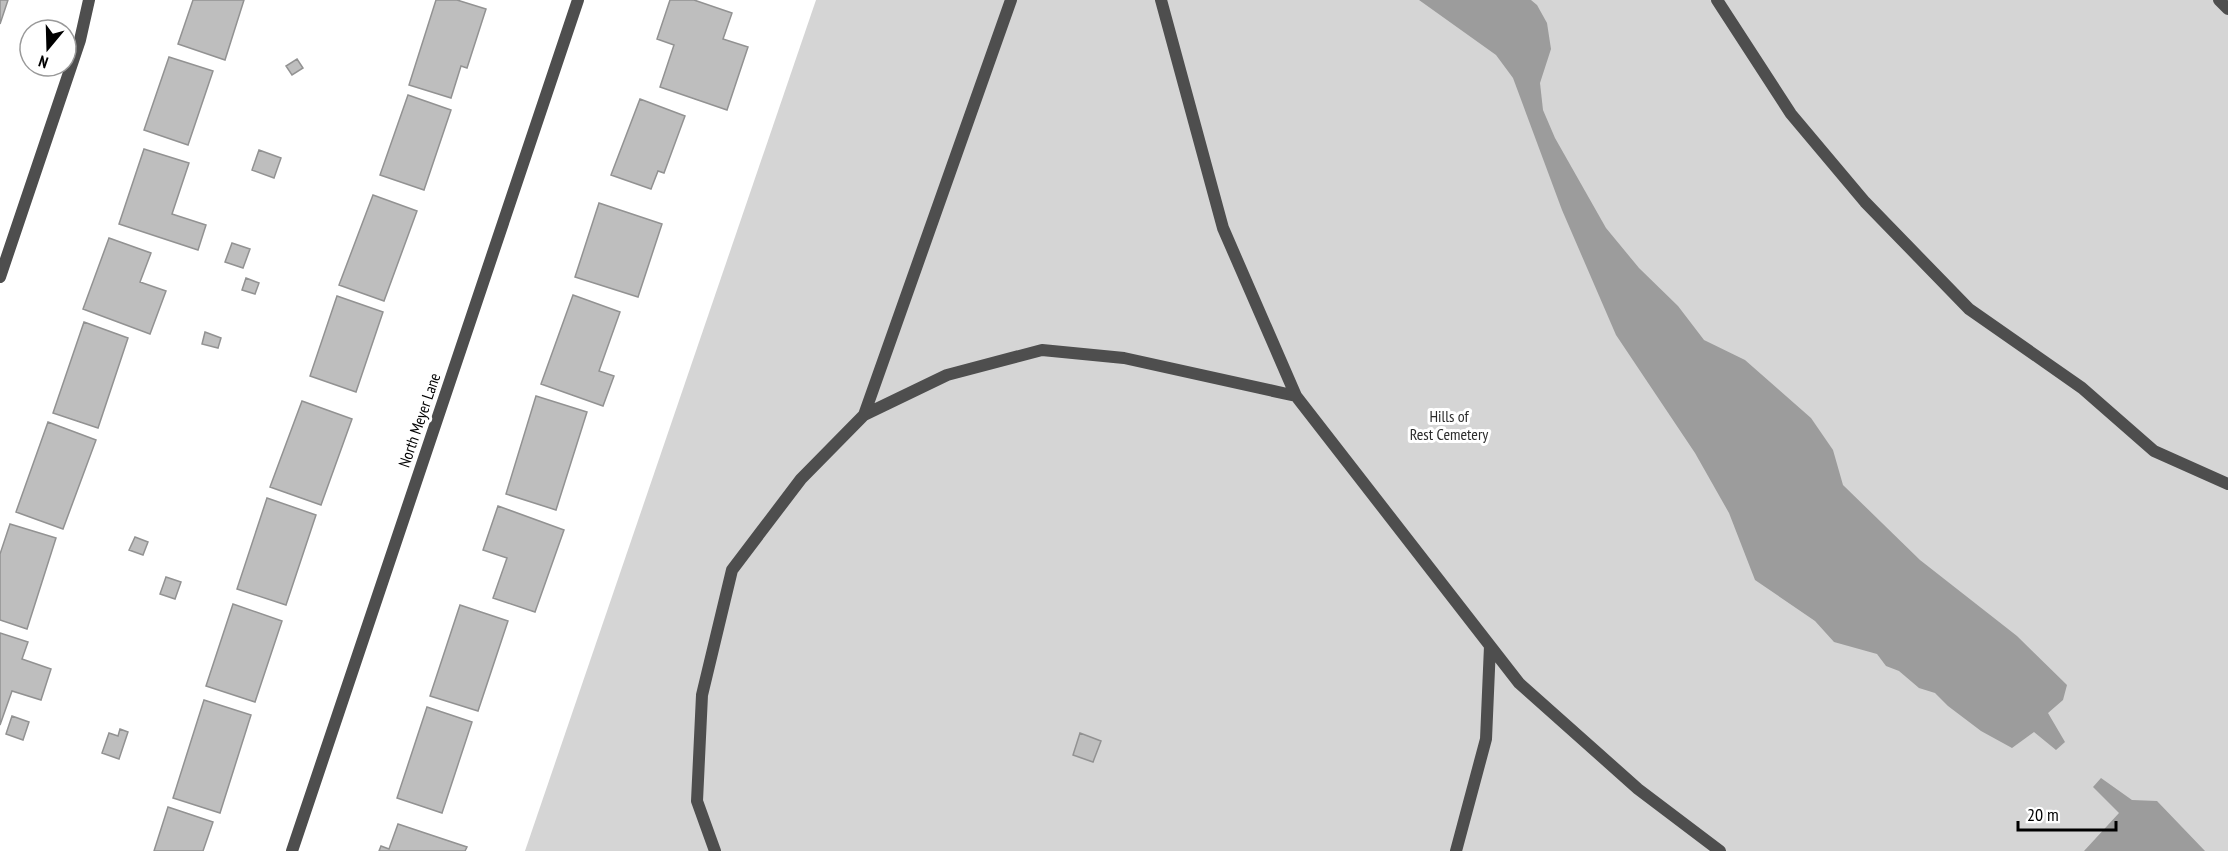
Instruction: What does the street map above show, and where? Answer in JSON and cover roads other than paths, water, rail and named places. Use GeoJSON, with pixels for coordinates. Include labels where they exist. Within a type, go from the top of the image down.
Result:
{"type":"FeatureCollection","features":[{"type":"Feature","properties":{"kind":"street"},"geometry":{"type":"LineString","coordinates":[[0,277],[80,40],[90,0]]}},
{"type":"Feature","properties":{"kind":"street","name":"North Meyer Lane"},"geometry":{"type":"LineString","coordinates":[[292,851],[578,0]]}},
{"type":"Feature","properties":{"kind":"street"},"geometry":{"type":"LineString","coordinates":[[864,415],[1011,0]]}},
{"type":"Feature","properties":{"kind":"street"},"geometry":{"type":"LineString","coordinates":[[1161,0],[1223,228],[1296,396],[1519,683],[1638,789],[1720,851]]}},
{"type":"Feature","properties":{"kind":"street"},"geometry":{"type":"LineString","coordinates":[[1717,0],[1791,114],[1865,202],[1969,309],[2082,388],[2154,451],[2228,484]]}},
{"type":"Feature","properties":{"kind":"street"},"geometry":{"type":"LineString","coordinates":[[2219,0],[2228,9]]}},
{"type":"Feature","properties":{"kind":"street"},"geometry":{"type":"LineString","coordinates":[[715,851],[697,801],[702,696],[732,570],[801,479],[864,415],[947,375],[1042,350],[1124,358],[1296,396]]}},
{"type":"Feature","properties":{"kind":"street"},"geometry":{"type":"LineString","coordinates":[[1456,851],[1486,739],[1490,646]]}},
{"type":"Feature","properties":{"kind":"park label","name":"Hills of Rest Cemetery"},"geometry":{"type":"Point","coordinates":[1449,425]}}]}
